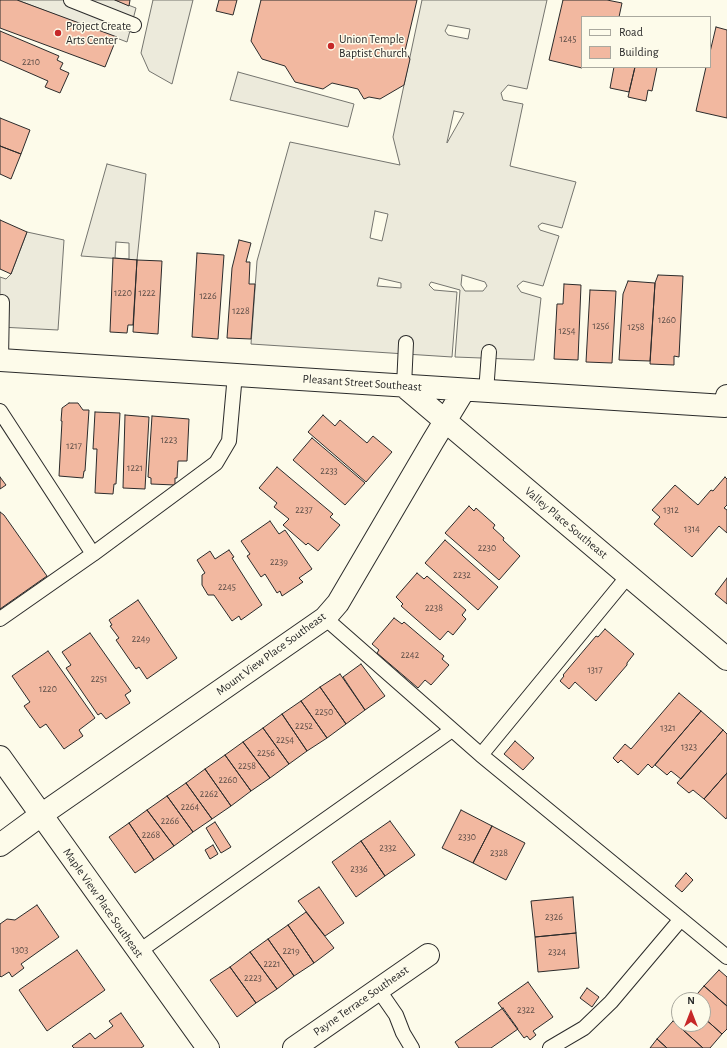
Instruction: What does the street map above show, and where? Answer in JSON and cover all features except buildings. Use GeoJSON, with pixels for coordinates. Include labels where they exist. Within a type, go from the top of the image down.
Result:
{"type":"FeatureCollection","features":[{"type":"Feature","properties":{"kind":"street","name":"Pleasant Street Southeast"},"geometry":{"type":"LineString","coordinates":[[0,360],[235,374],[486,392],[726,403]]}},
{"type":"Feature","properties":{"kind":"street","name":"Valley Place Southeast"},"geometry":{"type":"LineString","coordinates":[[404,386],[727,659]]}},
{"type":"Feature","properties":{"kind":"street","name":"Mount View Place Southeast"},"geometry":{"type":"LineString","coordinates":[[0,845],[325,618],[338,603],[464,390]]}},
{"type":"Feature","properties":{"kind":"street","name":"Maple View Place Southeast"},"geometry":{"type":"LineString","coordinates":[[0,757],[208,1048]]}},
{"type":"Feature","properties":{"kind":"street","name":"Payne Terrace Southeast"},"geometry":{"type":"LineString","coordinates":[[294,1048],[428,954]]}},
{"type":"Feature","properties":{"kind":"lane"},"geometry":{"type":"LineString","coordinates":[[72,0],[134,25]]}},
{"type":"Feature","properties":{"kind":"lane"},"geometry":{"type":"LineString","coordinates":[[0,360],[2,302]]}},
{"type":"Feature","properties":{"kind":"lane"},"geometry":{"type":"LineString","coordinates":[[404,386],[406,343]]}},
{"type":"Feature","properties":{"kind":"lane"},"geometry":{"type":"LineString","coordinates":[[486,392],[489,352]]}},
{"type":"Feature","properties":{"kind":"lane"},"geometry":{"type":"LineString","coordinates":[[0,619],[93,554],[216,463],[229,441],[235,374]]}},
{"type":"Feature","properties":{"kind":"lane"},"geometry":{"type":"LineString","coordinates":[[0,411],[93,554]]}},
{"type":"Feature","properties":{"kind":"lane"},"geometry":{"type":"LineString","coordinates":[[481,755],[628,576]]}},
{"type":"Feature","properties":{"kind":"lane"},"geometry":{"type":"LineString","coordinates":[[325,618],[481,755],[727,957]]}},
{"type":"Feature","properties":{"kind":"lane"},"geometry":{"type":"LineString","coordinates":[[138,952],[452,730]]}},
{"type":"Feature","properties":{"kind":"lane"},"geometry":{"type":"LineString","coordinates":[[550,1048],[584,1028],[611,1002],[681,919]]}},
{"type":"Feature","properties":{"kind":"lane"},"geometry":{"type":"LineString","coordinates":[[378,989],[396,1015],[403,1033],[412,1048]]}},
{"type":"Feature","properties":{"kind":"shaded area"},"geometry":{"type":"Polygon","coordinates":[[[17,0],[115,0],[136,8],[127,42],[17,0]]]}},
{"type":"Feature","properties":{"kind":"shaded area"},"geometry":{"type":"Polygon","coordinates":[[[153,0],[193,0],[172,84],[149,71],[141,53],[153,0]]]}},
{"type":"Feature","properties":{"kind":"shaded area"},"geometry":{"type":"Polygon","coordinates":[[[422,0],[547,0],[527,89],[508,85],[501,93],[503,100],[523,104],[510,166],[576,182],[562,228],[542,223],[538,226],[540,230],[559,236],[543,286],[523,281],[517,286],[521,292],[541,298],[534,360],[455,357],[460,290],[431,282],[429,285],[434,290],[457,292],[452,357],[251,344],[257,261],[290,142],[400,165],[393,137],[422,0]],[[448,25],[445,31],[448,35],[468,39],[470,29],[448,25]],[[454,111],[447,143],[464,113],[454,111]],[[375,211],[370,238],[382,241],[388,214],[375,211]],[[462,275],[461,285],[465,291],[483,291],[487,286],[485,282],[462,275]],[[379,278],[377,286],[401,288],[401,283],[379,278]]]}},
{"type":"Feature","properties":{"kind":"shaded area"},"geometry":{"type":"Polygon","coordinates":[[[238,72],[354,104],[348,127],[230,100],[238,72]]]}},
{"type":"Feature","properties":{"kind":"shaded area"},"geometry":{"type":"Polygon","coordinates":[[[107,164],[146,174],[137,260],[81,256],[107,164]],[[116,242],[115,258],[129,259],[129,243],[116,242]]]}},
{"type":"Feature","properties":{"kind":"shaded area"},"geometry":{"type":"Polygon","coordinates":[[[27,232],[64,240],[58,330],[0,327],[0,277],[6,279],[11,274],[27,232]]]}},
{"type":"Feature","properties":{"kind":"place","name":"Project Create Arts Center"},"geometry":{"type":"Point","coordinates":[58,33]}},
{"type":"Feature","properties":{"kind":"place","name":"Union Temple Baptist Church"},"geometry":{"type":"Point","coordinates":[331,46]}}]}
